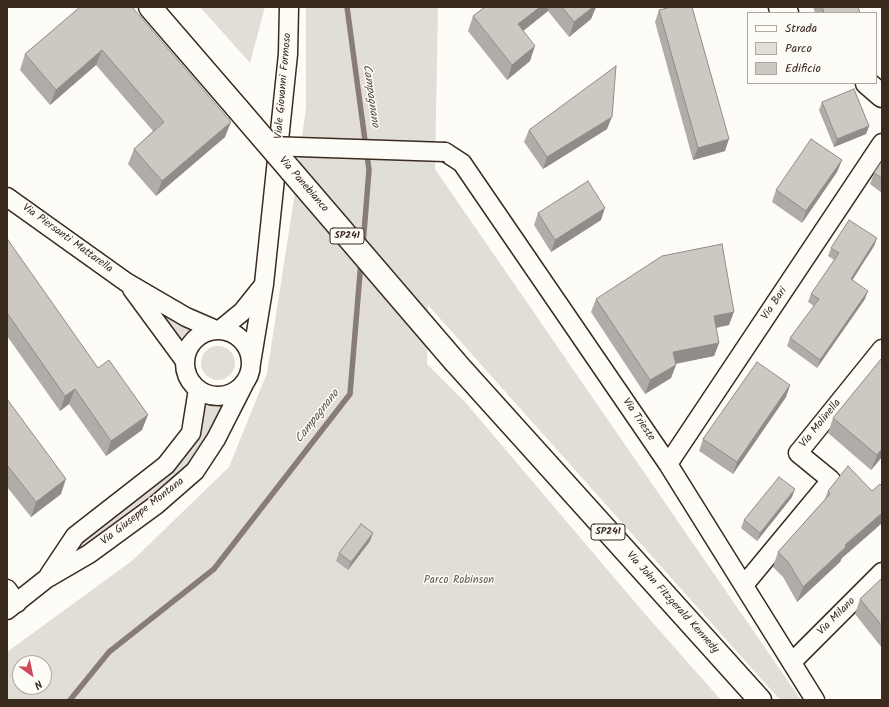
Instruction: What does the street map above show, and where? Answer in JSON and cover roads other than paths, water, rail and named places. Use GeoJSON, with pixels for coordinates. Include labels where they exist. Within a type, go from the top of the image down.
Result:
{"type":"FeatureCollection","features":[{"type":"Feature","properties":{"kind":"main road","name":"Via Panebianco"},"geometry":{"type":"LineString","coordinates":[[150,7],[456,364]]}},
{"type":"Feature","properties":{"kind":"main road"},"geometry":{"type":"LineString","coordinates":[[868,84],[882,96]]}},
{"type":"Feature","properties":{"kind":"main road","name":"Via John Fitzgerald Kennedy"},"geometry":{"type":"LineString","coordinates":[[456,364],[760,700]]}},
{"type":"Feature","properties":{"kind":"street","name":"Viale Giovanni Formoso"},"geometry":{"type":"LineString","coordinates":[[251,363],[264,284],[288,54],[289,7]]}},
{"type":"Feature","properties":{"kind":"street","name":"Via Bari"},"geometry":{"type":"LineString","coordinates":[[668,464],[882,143]]}},
{"type":"Feature","properties":{"kind":"street","name":"Via Trieste"},"geometry":{"type":"LineString","coordinates":[[269,146],[446,152],[462,163],[668,464],[815,700]]}},
{"type":"Feature","properties":{"kind":"street","name":"Via Piersanti Mattarella"},"geometry":{"type":"LineString","coordinates":[[7,197],[126,282],[186,317],[218,330]]}},
{"type":"Feature","properties":{"kind":"street","name":"Via Piersanti Mattarella"},"geometry":{"type":"LineString","coordinates":[[126,282],[185,361]]}},
{"type":"Feature","properties":{"kind":"street"},"geometry":{"type":"LineString","coordinates":[[218,330],[242,312],[264,284]]}},
{"type":"Feature","properties":{"kind":"street"},"geometry":{"type":"LineString","coordinates":[[218,330],[234,334],[246,344],[250,353],[251,363],[249,374],[244,384],[236,391],[227,395],[207,394],[198,389],[190,381],[186,372],[185,361],[187,351],[195,339],[207,332],[218,330]]}},
{"type":"Feature","properties":{"kind":"street","name":"Via Molinella"},"geometry":{"type":"LineString","coordinates":[[744,585],[831,480],[798,453],[882,349]]}},
{"type":"Feature","properties":{"kind":"street","name":"Via Giuseppe Montana"},"geometry":{"type":"LineString","coordinates":[[10,600],[89,554],[156,505],[195,471],[216,439],[244,384]]}},
{"type":"Feature","properties":{"kind":"street","name":"Via Giuseppe Montana"},"geometry":{"type":"LineString","coordinates":[[46,579],[75,536],[166,465],[191,433],[198,389]]}},
{"type":"Feature","properties":{"kind":"street","name":"Via Milano"},"geometry":{"type":"LineString","coordinates":[[792,662],[882,572]]}},
{"type":"Feature","properties":{"kind":"waterway","name":"Campagnano"},"geometry":{"type":"LineString","coordinates":[[347,7],[369,170],[363,245]]}},
{"type":"Feature","properties":{"kind":"waterway","name":"Campagnano"},"geometry":{"type":"LineString","coordinates":[[70,700],[109,652],[214,569],[350,394],[361,261]]}},
{"type":"Feature","properties":{"kind":"park label","name":"Parco Robinson"},"geometry":{"type":"Point","coordinates":[459,581]}}]}
